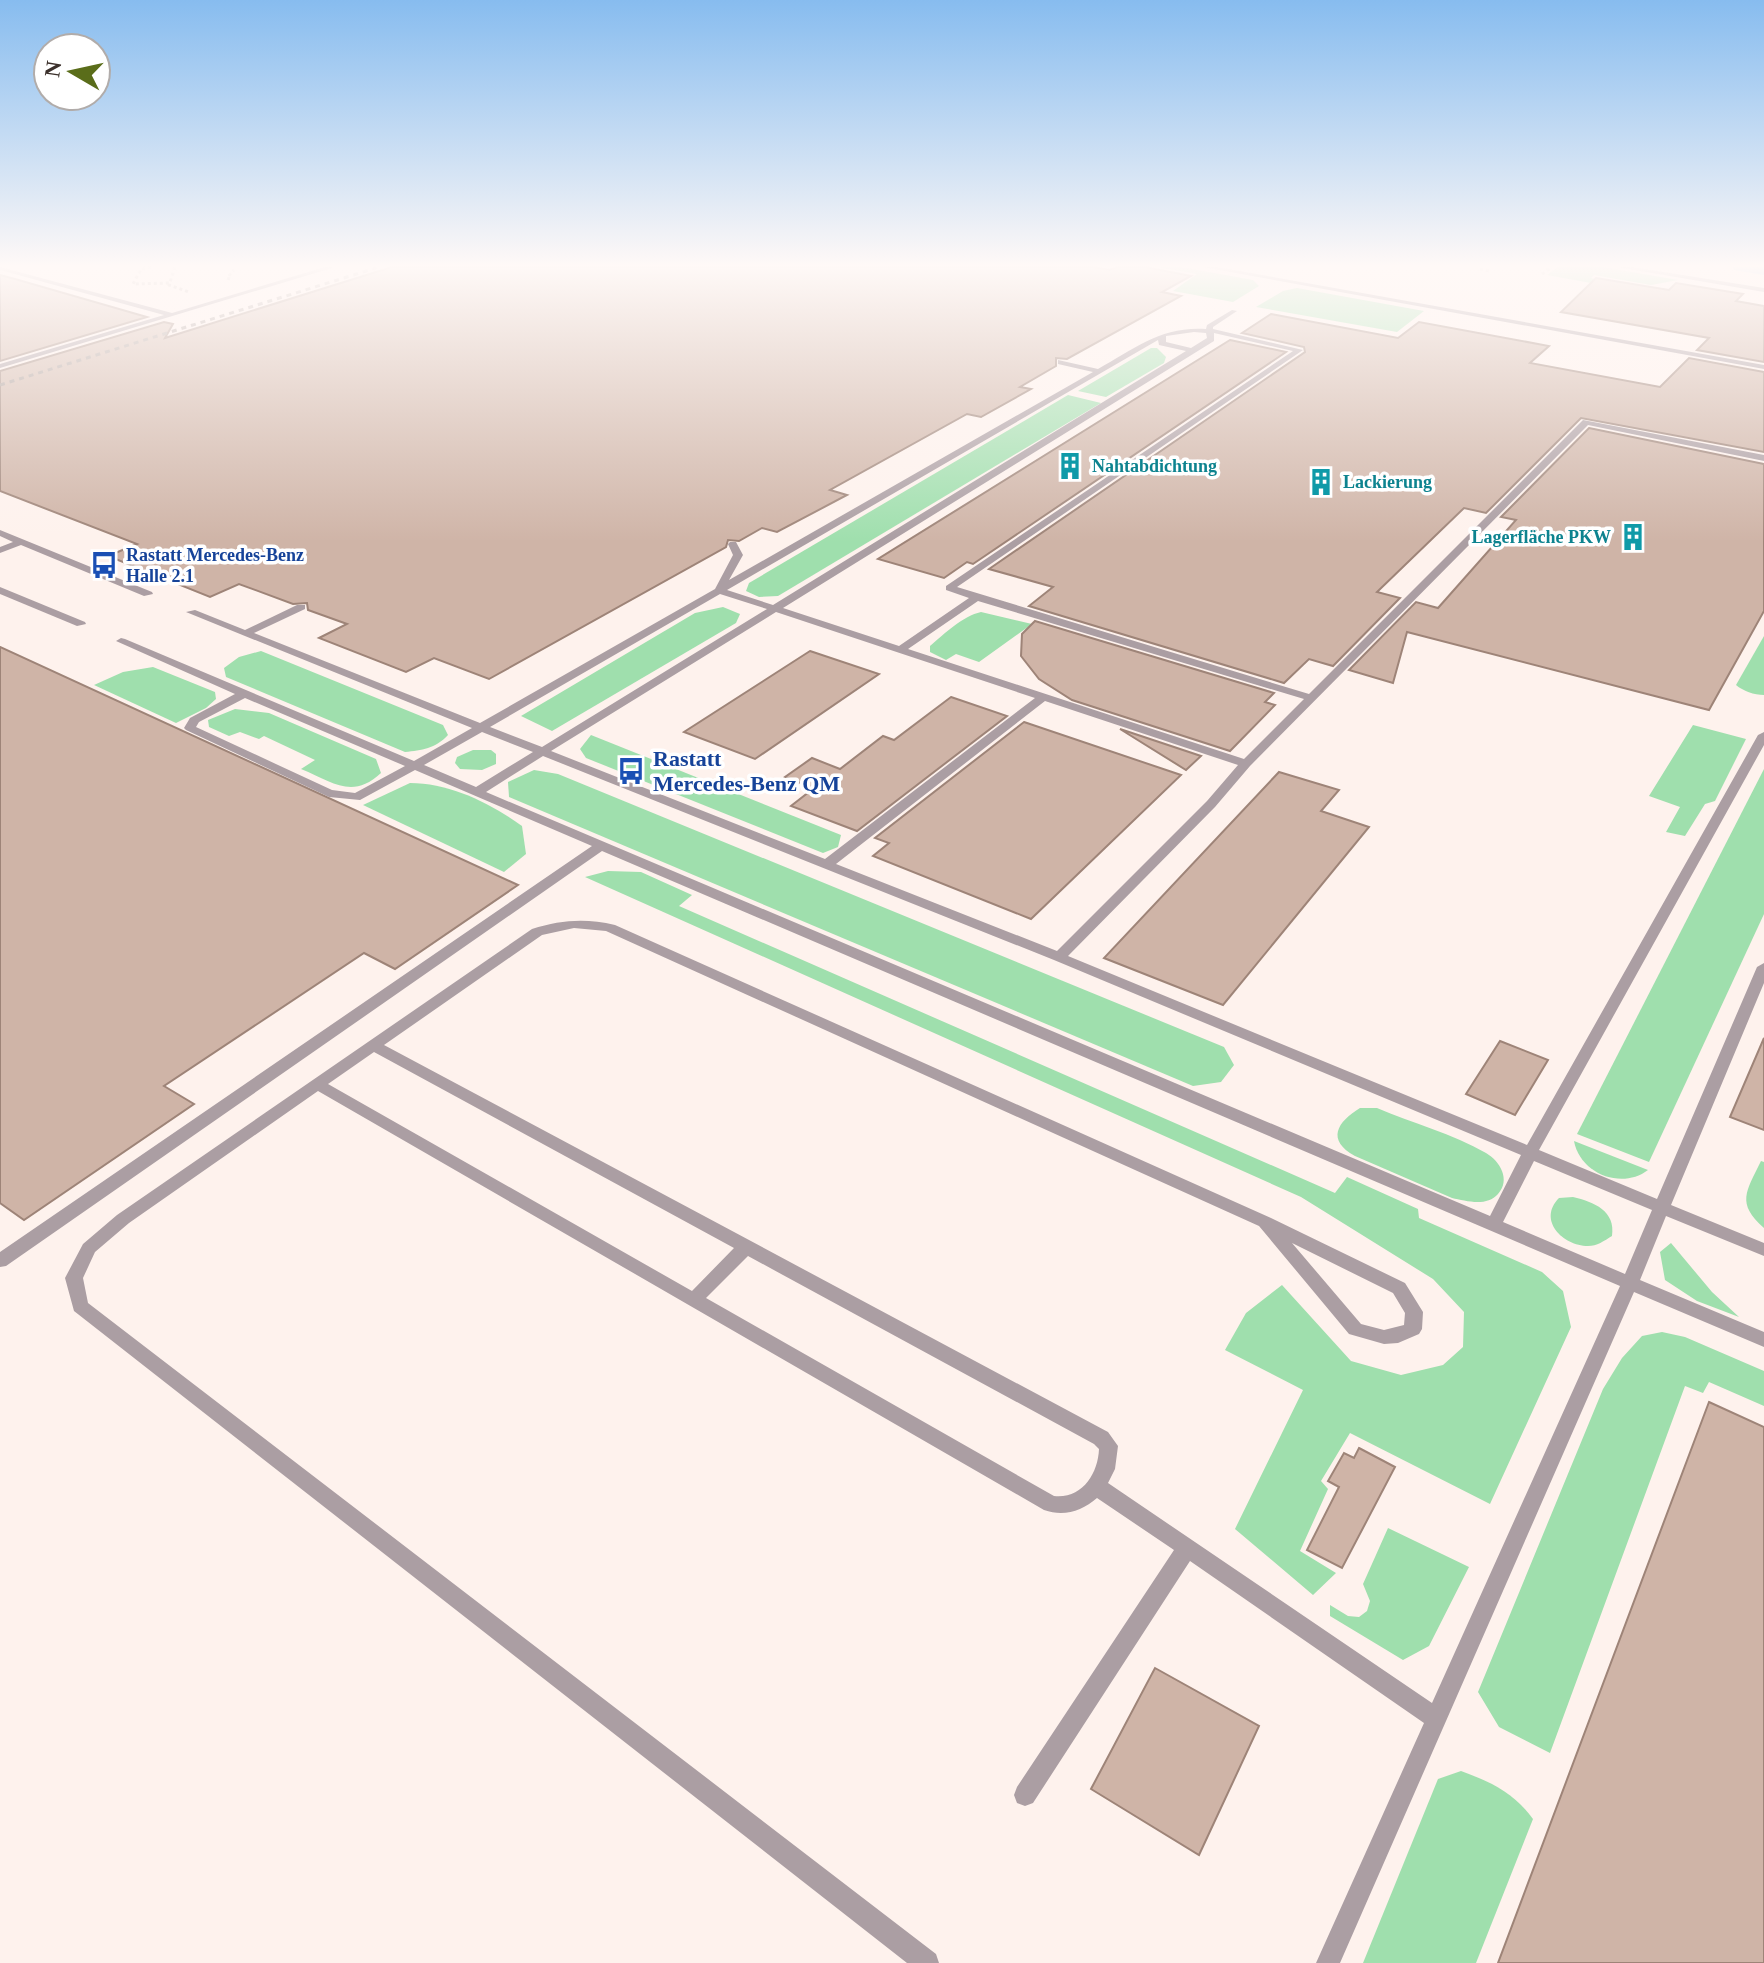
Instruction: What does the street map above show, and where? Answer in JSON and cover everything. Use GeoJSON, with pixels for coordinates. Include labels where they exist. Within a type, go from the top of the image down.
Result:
{"type":"FeatureCollection","features":[{"type":"Feature","properties":{"kind":"lane"},"geometry":{"type":"LineString","coordinates":[[0,366],[25,359]]}},
{"type":"Feature","properties":{"kind":"lane"},"geometry":{"type":"LineString","coordinates":[[245,693],[194,720],[190,728],[344,797],[369,792],[1121,359]]}},
{"type":"Feature","properties":{"kind":"lane"},"geometry":{"type":"LineString","coordinates":[[477,792],[1177,359]]}},
{"type":"Feature","properties":{"kind":"lane"},"geometry":{"type":"LineString","coordinates":[[1286,359],[949,588],[1311,698]]}},
{"type":"Feature","properties":{"kind":"lane"},"geometry":{"type":"LineString","coordinates":[[1717,359],[1764,367]]}},
{"type":"Feature","properties":{"kind":"lane"},"geometry":{"type":"LineString","coordinates":[[1061,362],[1099,371]]}},
{"type":"Feature","properties":{"kind":"lane"},"geometry":{"type":"LineString","coordinates":[[1059,957],[1586,422],[1764,458]]}},
{"type":"Feature","properties":{"kind":"lane"},"geometry":{"type":"LineString","coordinates":[[0,533],[148,594]]}},
{"type":"Feature","properties":{"kind":"lane"},"geometry":{"type":"LineString","coordinates":[[0,550],[20,542]]}},
{"type":"Feature","properties":{"kind":"lane"},"geometry":{"type":"LineString","coordinates":[[719,590],[738,555],[733,544]]}},
{"type":"Feature","properties":{"kind":"lane"},"geometry":{"type":"LineString","coordinates":[[0,590],[81,624]]}},
{"type":"Feature","properties":{"kind":"lane"},"geometry":{"type":"LineString","coordinates":[[719,590],[1246,764]]}},
{"type":"Feature","properties":{"kind":"lane"},"geometry":{"type":"LineString","coordinates":[[900,650],[977,597]]}},
{"type":"Feature","properties":{"kind":"lane"},"geometry":{"type":"LineString","coordinates":[[245,634],[301,607]]}},
{"type":"Feature","properties":{"kind":"lane"},"geometry":{"type":"LineString","coordinates":[[191,612],[1059,957],[1529,1155],[1764,1250]]}},
{"type":"Feature","properties":{"kind":"lane"},"geometry":{"type":"LineString","coordinates":[[121,641],[1764,1340]]}},
{"type":"Feature","properties":{"kind":"lane"},"geometry":{"type":"LineString","coordinates":[[826,865],[1043,697]]}},
{"type":"Feature","properties":{"kind":"lane"},"geometry":{"type":"LineString","coordinates":[[1494,1224],[1529,1155],[1764,735]]}},
{"type":"Feature","properties":{"kind":"lane"},"geometry":{"type":"LineString","coordinates":[[0,1261],[602,845]]}},
{"type":"Feature","properties":{"kind":"lane"},"geometry":{"type":"LineString","coordinates":[[927,1963],[80,1306],[74,1278],[89,1248],[123,1219],[537,932],[564,923],[588,922],[610,928],[1265,1222],[1399,1288],[1414,1312],[1413,1329],[1398,1337],[1376,1338],[1355,1329],[1265,1222]]}},
{"type":"Feature","properties":{"kind":"lane"},"geometry":{"type":"LineString","coordinates":[[1328,1963],[1630,1282],[1764,967]]}},
{"type":"Feature","properties":{"kind":"lane"},"geometry":{"type":"LineString","coordinates":[[317,1084],[1051,1504],[1064,1508],[1076,1505],[1096,1486],[1110,1460],[1109,1446],[1101,1438],[372,1045]]}},
{"type":"Feature","properties":{"kind":"lane"},"geometry":{"type":"LineString","coordinates":[[693,1301],[745,1248]]}},
{"type":"Feature","properties":{"kind":"lane"},"geometry":{"type":"LineString","coordinates":[[1096,1486],[1437,1719]]}},
{"type":"Feature","properties":{"kind":"lane"},"geometry":{"type":"LineString","coordinates":[[1025,1795],[1187,1548]]}},
{"type":"Feature","properties":{"kind":"green space"},"geometry":{"type":"Polygon","coordinates":[[[1133,359],[1165,359],[1164,363],[1106,397],[1078,391],[1133,359]]]}},
{"type":"Feature","properties":{"kind":"green space"},"geometry":{"type":"Polygon","coordinates":[[[1068,395],[1101,403],[778,596],[759,597],[746,591],[749,583],[1068,395]]]}},
{"type":"Feature","properties":{"kind":"green space"},"geometry":{"type":"Polygon","coordinates":[[[723,607],[740,614],[736,623],[552,731],[521,716],[695,613],[723,607]]]}},
{"type":"Feature","properties":{"kind":"green space"},"geometry":{"type":"Polygon","coordinates":[[[981,612],[1032,624],[979,662],[956,654],[946,660],[930,652],[930,646],[948,631],[967,617],[981,612]]]}},
{"type":"Feature","properties":{"kind":"green space"},"geometry":{"type":"Polygon","coordinates":[[[1764,636],[1764,695],[1736,685],[1764,636]]]}},
{"type":"Feature","properties":{"kind":"green space"},"geometry":{"type":"Polygon","coordinates":[[[261,651],[443,725],[448,735],[433,746],[405,752],[226,677],[224,668],[239,657],[261,651]]]}},
{"type":"Feature","properties":{"kind":"green space"},"geometry":{"type":"Polygon","coordinates":[[[153,667],[215,692],[216,699],[206,708],[176,723],[94,685],[123,672],[153,667]]]}},
{"type":"Feature","properties":{"kind":"green space"},"geometry":{"type":"Polygon","coordinates":[[[235,709],[269,713],[376,759],[381,773],[361,786],[342,786],[301,769],[315,760],[264,736],[259,739],[240,732],[229,736],[209,727],[208,720],[235,709]]]}},
{"type":"Feature","properties":{"kind":"green space"},"geometry":{"type":"Polygon","coordinates":[[[1693,725],[1746,739],[1715,801],[1705,804],[1685,836],[1666,832],[1680,807],[1649,796],[1693,725]]]}},
{"type":"Feature","properties":{"kind":"green space"},"geometry":{"type":"Polygon","coordinates":[[[591,735],[841,835],[838,847],[823,853],[586,758],[580,749],[591,735]]]}},
{"type":"Feature","properties":{"kind":"green space"},"geometry":{"type":"Polygon","coordinates":[[[473,750],[491,750],[496,754],[496,764],[482,770],[460,769],[455,763],[457,757],[473,750]]]}},
{"type":"Feature","properties":{"kind":"green space"},"geometry":{"type":"Polygon","coordinates":[[[1764,769],[1764,914],[1649,1162],[1577,1134],[1764,769]]]}},
{"type":"Feature","properties":{"kind":"green space"},"geometry":{"type":"Polygon","coordinates":[[[534,770],[558,774],[1224,1047],[1234,1065],[1221,1082],[1193,1086],[509,797],[508,782],[534,770]]]}},
{"type":"Feature","properties":{"kind":"green space"},"geometry":{"type":"Polygon","coordinates":[[[410,783],[440,786],[497,810],[522,826],[526,854],[504,872],[363,805],[410,783]]]}},
{"type":"Feature","properties":{"kind":"green space"},"geometry":{"type":"Polygon","coordinates":[[[608,871],[641,872],[692,895],[679,906],[1335,1193],[1347,1177],[1418,1209],[1419,1218],[1542,1272],[1563,1291],[1571,1327],[1490,1504],[1350,1433],[1321,1481],[1328,1489],[1300,1551],[1336,1573],[1313,1595],[1235,1529],[1303,1390],[1225,1350],[1246,1313],[1282,1285],[1351,1361],[1401,1375],[1443,1365],[1463,1347],[1464,1312],[1433,1279],[1301,1197],[585,877],[608,871]]]}},
{"type":"Feature","properties":{"kind":"green space"},"geometry":{"type":"Polygon","coordinates":[[[1360,1108],[1377,1108],[1486,1153],[1502,1171],[1502,1189],[1488,1201],[1452,1198],[1355,1156],[1340,1144],[1338,1131],[1345,1119],[1360,1108]]]}},
{"type":"Feature","properties":{"kind":"green space"},"geometry":{"type":"Polygon","coordinates":[[[1574,1141],[1648,1170],[1626,1179],[1604,1175],[1584,1162],[1574,1141]]]}},
{"type":"Feature","properties":{"kind":"green space"},"geometry":{"type":"Polygon","coordinates":[[[1761,1161],[1764,1162],[1764,1228],[1750,1211],[1746,1197],[1761,1161]]]}},
{"type":"Feature","properties":{"kind":"green space"},"geometry":{"type":"Polygon","coordinates":[[[1573,1197],[1596,1205],[1607,1214],[1611,1220],[1612,1236],[1588,1246],[1562,1237],[1552,1223],[1553,1206],[1559,1198],[1573,1197]]]}},
{"type":"Feature","properties":{"kind":"green space"},"geometry":{"type":"Polygon","coordinates":[[[1671,1243],[1712,1292],[1739,1317],[1697,1301],[1665,1280],[1660,1252],[1671,1243]]]}},
{"type":"Feature","properties":{"kind":"green space"},"geometry":{"type":"Polygon","coordinates":[[[1662,1332],[1685,1337],[1764,1371],[1764,1406],[1709,1382],[1703,1393],[1685,1386],[1550,1753],[1499,1727],[1478,1692],[1603,1389],[1622,1358],[1642,1336],[1662,1332]]]}},
{"type":"Feature","properties":{"kind":"green space"},"geometry":{"type":"Polygon","coordinates":[[[1388,1528],[1469,1567],[1429,1646],[1403,1660],[1330,1616],[1330,1605],[1348,1616],[1359,1617],[1367,1611],[1370,1601],[1363,1584],[1388,1528]]]}},
{"type":"Feature","properties":{"kind":"green space"},"geometry":{"type":"Polygon","coordinates":[[[1461,1771],[1501,1789],[1533,1819],[1476,1963],[1363,1963],[1438,1779],[1461,1771]]]}},
{"type":"Feature","properties":{"kind":"building"},"geometry":{"type":"Polygon","coordinates":[[[41,359],[1056,359],[1056,366],[1020,387],[1031,389],[981,417],[967,414],[830,490],[847,495],[777,532],[762,528],[739,541],[728,540],[726,547],[489,679],[434,658],[406,672],[319,638],[347,624],[308,610],[307,603],[293,604],[239,584],[210,597],[108,556],[137,544],[0,491],[0,371],[41,359]]]}},
{"type":"Feature","properties":{"kind":"building","name":"Nahtabdichtung"},"geometry":{"type":"Polygon","coordinates":[[[1200,359],[1276,359],[973,564],[967,562],[944,578],[878,559],[1200,359]]]}},
{"type":"Feature","properties":{"kind":"building","name":"Lackierung"},"geometry":{"type":"Polygon","coordinates":[[[1295,359],[1535,359],[1530,363],[1660,387],[1688,359],[1764,372],[1764,452],[1581,418],[1486,513],[1464,508],[1377,592],[1400,598],[1333,666],[1309,659],[1284,683],[1029,606],[1053,587],[989,569],[1295,359]]]}},
{"type":"Feature","properties":{"kind":"building","name":"Lagerfläche PKW"},"geometry":{"type":"Polygon","coordinates":[[[1589,428],[1764,464],[1764,611],[1709,710],[1407,632],[1393,683],[1349,670],[1416,602],[1438,608],[1516,520],[1501,517],[1589,428]]]}},
{"type":"Feature","properties":{"kind":"building"},"geometry":{"type":"Polygon","coordinates":[[[1035,621],[1274,693],[1265,702],[1275,705],[1230,751],[1072,700],[1039,679],[1021,656],[1022,634],[1035,621]]]}},
{"type":"Feature","properties":{"kind":"building"},"geometry":{"type":"Polygon","coordinates":[[[0,647],[518,885],[395,969],[364,953],[164,1086],[194,1104],[24,1220],[0,1203],[0,647]]]}},
{"type":"Feature","properties":{"kind":"building"},"geometry":{"type":"Polygon","coordinates":[[[810,651],[879,674],[755,759],[684,732],[810,651]]]}},
{"type":"Feature","properties":{"kind":"building"},"geometry":{"type":"Polygon","coordinates":[[[951,697],[1007,716],[857,831],[791,806],[814,788],[785,777],[812,758],[840,769],[883,736],[894,740],[951,697]]]}},
{"type":"Feature","properties":{"kind":"building"},"geometry":{"type":"Polygon","coordinates":[[[1024,722],[1181,775],[1031,919],[873,856],[889,843],[875,838],[1024,722]]]}},
{"type":"Feature","properties":{"kind":"building"},"geometry":{"type":"Polygon","coordinates":[[[1120,729],[1201,756],[1186,770],[1120,729]]]}},
{"type":"Feature","properties":{"kind":"building"},"geometry":{"type":"Polygon","coordinates":[[[1279,772],[1339,790],[1321,811],[1369,827],[1223,1005],[1104,958],[1279,772]]]}},
{"type":"Feature","properties":{"kind":"building"},"geometry":{"type":"Polygon","coordinates":[[[1764,1038],[1764,1130],[1730,1117],[1764,1038]]]}},
{"type":"Feature","properties":{"kind":"building"},"geometry":{"type":"Polygon","coordinates":[[[1500,1041],[1548,1060],[1515,1115],[1466,1094],[1500,1041]]]}},
{"type":"Feature","properties":{"kind":"building"},"geometry":{"type":"Polygon","coordinates":[[[1709,1402],[1764,1427],[1764,1963],[1498,1963],[1709,1402]]]}},
{"type":"Feature","properties":{"kind":"building"},"geometry":{"type":"Polygon","coordinates":[[[1359,1448],[1395,1467],[1342,1568],[1307,1550],[1339,1487],[1328,1481],[1344,1453],[1354,1458],[1359,1448]]]}},
{"type":"Feature","properties":{"kind":"building"},"geometry":{"type":"Polygon","coordinates":[[[1155,1668],[1259,1726],[1199,1855],[1091,1789],[1155,1668]]]}},
{"type":"Feature","properties":{"kind":"railway"},"geometry":{"type":"LineString","coordinates":[[0,385],[85,359]]}},
{"type":"Feature","properties":{"kind":"place","name":"Nahtabdichtung"},"geometry":{"type":"Point","coordinates":[1070,466]}},
{"type":"Feature","properties":{"kind":"place","name":"Lackierung"},"geometry":{"type":"Point","coordinates":[1321,482]}},
{"type":"Feature","properties":{"kind":"place","name":"Lagerfläche PKW"},"geometry":{"type":"Point","coordinates":[1633,537]}},
{"type":"Feature","properties":{"kind":"place","name":"Rastatt Mercedes-Benz Halle 2.1"},"geometry":{"type":"Point","coordinates":[104,565]}},
{"type":"Feature","properties":{"kind":"place","name":"Rastatt Mercedes-Benz QM"},"geometry":{"type":"Point","coordinates":[631,771]}}]}
